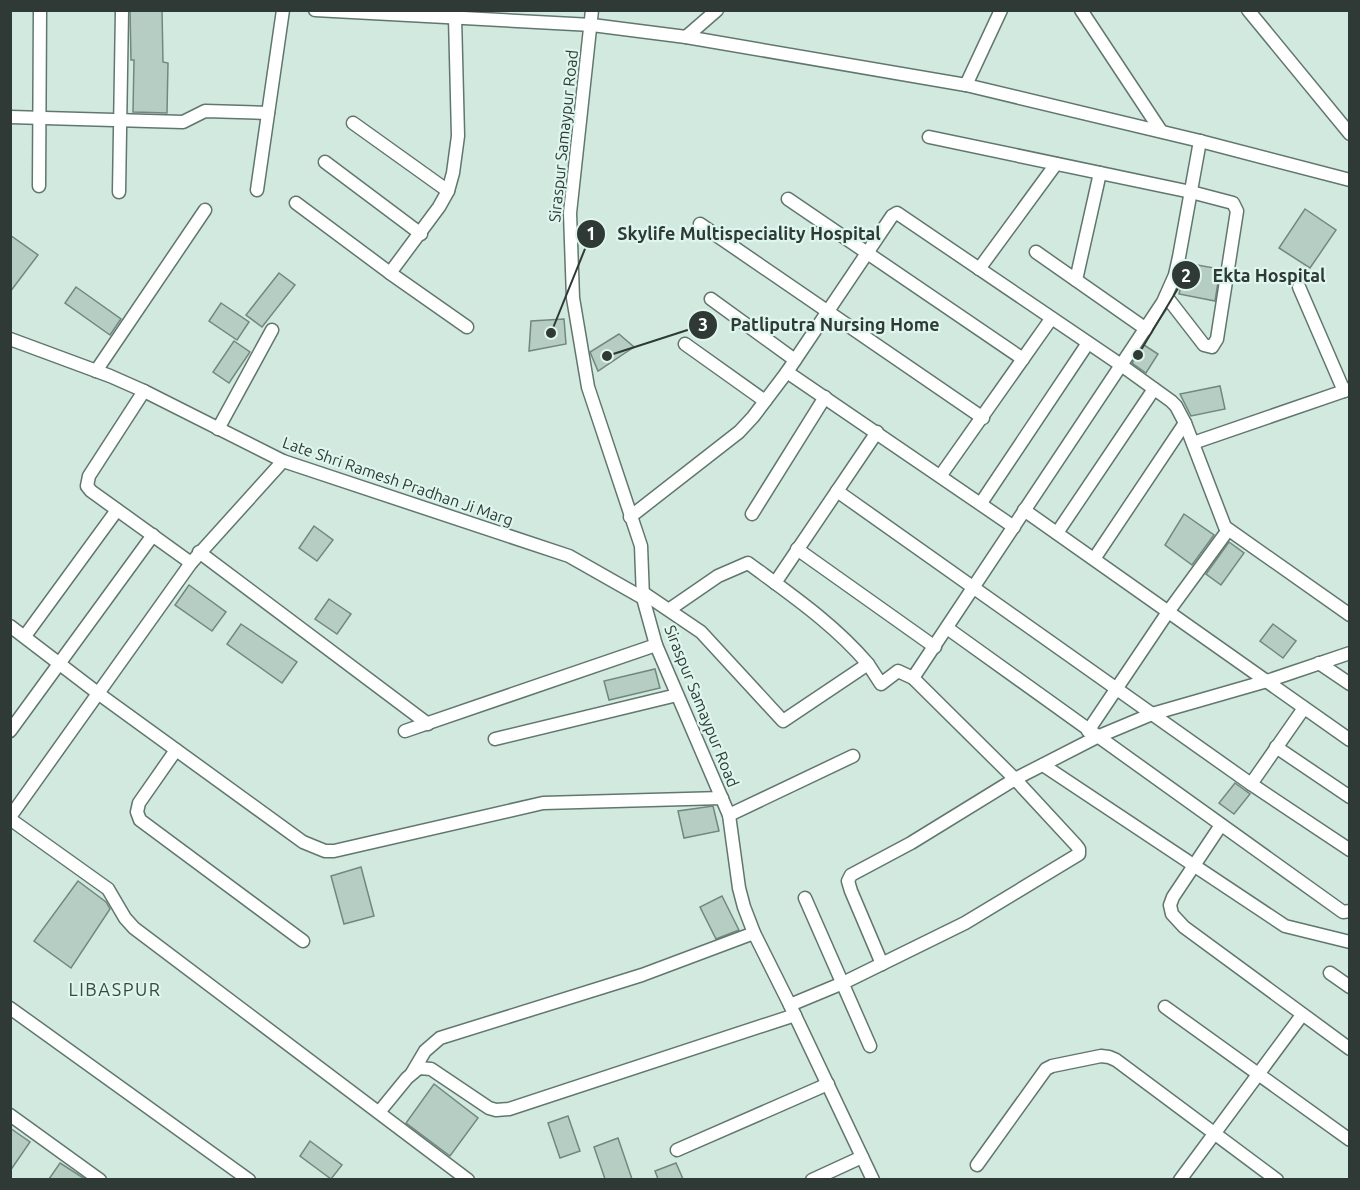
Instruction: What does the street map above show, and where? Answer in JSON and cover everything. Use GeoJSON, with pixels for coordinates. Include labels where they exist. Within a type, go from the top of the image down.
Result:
{"type":"FeatureCollection","features":[{"type":"Feature","properties":{"kind":"street"},"geometry":{"type":"LineString","coordinates":[[39,186],[40,10]]}},
{"type":"Feature","properties":{"kind":"street"},"geometry":{"type":"LineString","coordinates":[[119,192],[122,10]]}},
{"type":"Feature","properties":{"kind":"street"},"geometry":{"type":"LineString","coordinates":[[257,190],[283,10]]}},
{"type":"Feature","properties":{"kind":"street"},"geometry":{"type":"LineString","coordinates":[[315,10],[419,13],[592,25],[686,37],[966,85],[1161,131],[1350,180]]}},
{"type":"Feature","properties":{"kind":"street","name":"Siraspur Samaypur Road"},"geometry":{"type":"LineString","coordinates":[[592,10],[570,213],[573,298],[588,387],[641,546],[643,595],[656,645],[729,815],[739,888],[754,933],[873,1179]]}},
{"type":"Feature","properties":{"kind":"street"},"geometry":{"type":"LineString","coordinates":[[686,37],[717,10]]}},
{"type":"Feature","properties":{"kind":"street"},"geometry":{"type":"LineString","coordinates":[[966,85],[1002,10]]}},
{"type":"Feature","properties":{"kind":"street"},"geometry":{"type":"LineString","coordinates":[[1081,10],[1161,131]]}},
{"type":"Feature","properties":{"kind":"street"},"geometry":{"type":"LineString","coordinates":[[1248,10],[1350,134]]}},
{"type":"Feature","properties":{"kind":"street"},"geometry":{"type":"LineString","coordinates":[[390,273],[421,234],[448,191],[456,159],[458,136],[455,17]]}},
{"type":"Feature","properties":{"kind":"street"},"geometry":{"type":"LineString","coordinates":[[10,117],[183,122],[204,111],[268,113]]}},
{"type":"Feature","properties":{"kind":"street"},"geometry":{"type":"LineString","coordinates":[[353,123],[448,191]]}},
{"type":"Feature","properties":{"kind":"street"},"geometry":{"type":"LineString","coordinates":[[930,137],[1191,192],[1233,203],[1237,211],[1217,339],[1212,347],[1204,345],[1166,296]]}},
{"type":"Feature","properties":{"kind":"street"},"geometry":{"type":"LineString","coordinates":[[913,678],[1166,296],[1175,275],[1179,257],[1200,141]]}},
{"type":"Feature","properties":{"kind":"street"},"geometry":{"type":"LineString","coordinates":[[325,162],[421,234]]}},
{"type":"Feature","properties":{"kind":"street"},"geometry":{"type":"LineString","coordinates":[[979,269],[1056,164]]}},
{"type":"Feature","properties":{"kind":"street"},"geometry":{"type":"LineString","coordinates":[[1076,280],[1100,173]]}},
{"type":"Feature","properties":{"kind":"street"},"geometry":{"type":"LineString","coordinates":[[788,199],[1023,359]]}},
{"type":"Feature","properties":{"kind":"street"},"geometry":{"type":"LineString","coordinates":[[296,204],[467,327]]}},
{"type":"Feature","properties":{"kind":"street"},"geometry":{"type":"LineString","coordinates":[[96,371],[205,210]]}},
{"type":"Feature","properties":{"kind":"street"},"geometry":{"type":"LineString","coordinates":[[630,517],[739,432],[787,372],[867,252],[892,216],[897,213],[1121,365],[1176,406],[1193,443],[1223,524],[1228,530],[1350,615]]}},
{"type":"Feature","properties":{"kind":"street"},"geometry":{"type":"LineString","coordinates":[[700,224],[983,418]]}},
{"type":"Feature","properties":{"kind":"street"},"geometry":{"type":"LineString","coordinates":[[1036,252],[1146,329]]}},
{"type":"Feature","properties":{"kind":"street"},"geometry":{"type":"LineString","coordinates":[[1193,443],[1347,390],[1299,287]]}},
{"type":"Feature","properties":{"kind":"street"},"geometry":{"type":"LineString","coordinates":[[711,298],[795,360]]}},
{"type":"Feature","properties":{"kind":"street"},"geometry":{"type":"LineString","coordinates":[[941,476],[1051,319]]}},
{"type":"Feature","properties":{"kind":"street"},"geometry":{"type":"LineString","coordinates":[[218,429],[272,330]]}},
{"type":"Feature","properties":{"kind":"street","name":"Late Shri Ramesh Pradhan Ji Marg"},"geometry":{"type":"LineString","coordinates":[[10,339],[144,391],[282,461],[570,556],[670,609],[701,632],[783,721],[868,664]]}},
{"type":"Feature","properties":{"kind":"street"},"geometry":{"type":"LineString","coordinates":[[981,503],[1088,343]]}},
{"type":"Feature","properties":{"kind":"street"},"geometry":{"type":"LineString","coordinates":[[685,344],[765,401]]}},
{"type":"Feature","properties":{"kind":"street"},"geometry":{"type":"LineString","coordinates":[[787,372],[1014,527]]}},
{"type":"Feature","properties":{"kind":"street"},"geometry":{"type":"LineString","coordinates":[[1056,533],[1154,389]]}},
{"type":"Feature","properties":{"kind":"street"},"geometry":{"type":"LineString","coordinates":[[144,391],[87,481],[87,486],[191,563]]}},
{"type":"Feature","properties":{"kind":"street"},"geometry":{"type":"LineString","coordinates":[[752,514],[825,397]]}},
{"type":"Feature","properties":{"kind":"street"},"geometry":{"type":"LineString","coordinates":[[1094,559],[1185,423]]}},
{"type":"Feature","properties":{"kind":"street"},"geometry":{"type":"LineString","coordinates":[[775,583],[877,432]]}},
{"type":"Feature","properties":{"kind":"street"},"geometry":{"type":"LineString","coordinates":[[282,461],[199,552],[10,818],[108,889],[125,918],[134,928],[468,1179]]}},
{"type":"Feature","properties":{"kind":"street"},"geometry":{"type":"LineString","coordinates":[[837,491],[1251,784],[1350,850]]}},
{"type":"Feature","properties":{"kind":"street"},"geometry":{"type":"LineString","coordinates":[[25,636],[117,510]]}},
{"type":"Feature","properties":{"kind":"street"},"geometry":{"type":"LineString","coordinates":[[1024,510],[1350,740]]}},
{"type":"Feature","properties":{"kind":"street"},"geometry":{"type":"LineString","coordinates":[[1093,734],[1117,689],[1168,612],[1228,530]]}},
{"type":"Feature","properties":{"kind":"street"},"geometry":{"type":"LineString","coordinates":[[10,731],[153,535]]}},
{"type":"Feature","properties":{"kind":"street"},"geometry":{"type":"LineString","coordinates":[[797,549],[935,647]]}},
{"type":"Feature","properties":{"kind":"street"},"geometry":{"type":"LineString","coordinates":[[199,552],[428,724]]}},
{"type":"Feature","properties":{"kind":"street"},"geometry":{"type":"LineString","coordinates":[[412,1073],[418,1068],[431,1069],[489,1108],[508,1109],[792,1010],[965,923],[1079,854],[1077,844],[913,678],[898,671],[882,684],[854,648],[816,613],[748,563],[718,576],[670,609]]}},
{"type":"Feature","properties":{"kind":"street"},"geometry":{"type":"LineString","coordinates":[[10,626],[99,694],[303,842],[324,851],[334,851],[543,803],[722,798]]}},
{"type":"Feature","properties":{"kind":"street"},"geometry":{"type":"LineString","coordinates":[[947,628],[1343,912],[1350,911]]}},
{"type":"Feature","properties":{"kind":"street"},"geometry":{"type":"LineString","coordinates":[[405,731],[656,645]]}},
{"type":"Feature","properties":{"kind":"street"},"geometry":{"type":"LineString","coordinates":[[882,964],[851,891],[849,878],[855,872],[911,843],[1093,734],[1350,653]]}},
{"type":"Feature","properties":{"kind":"street"},"geometry":{"type":"LineString","coordinates":[[1319,663],[1350,684]]}},
{"type":"Feature","properties":{"kind":"street"},"geometry":{"type":"LineString","coordinates":[[495,739],[677,695]]}},
{"type":"Feature","properties":{"kind":"street"},"geometry":{"type":"LineString","coordinates":[[1251,784],[1304,708]]}},
{"type":"Feature","properties":{"kind":"street"},"geometry":{"type":"LineString","coordinates":[[1276,747],[1350,797]]}},
{"type":"Feature","properties":{"kind":"street"},"geometry":{"type":"LineString","coordinates":[[176,750],[139,803],[137,812],[140,820],[303,941]]}},
{"type":"Feature","properties":{"kind":"street"},"geometry":{"type":"LineString","coordinates":[[729,815],[853,756]]}},
{"type":"Feature","properties":{"kind":"street"},"geometry":{"type":"LineString","coordinates":[[1043,765],[1285,926],[1350,942]]}},
{"type":"Feature","properties":{"kind":"street"},"geometry":{"type":"LineString","coordinates":[[1221,825],[1173,897],[1170,905],[1172,914],[1184,927],[1350,1049]]}},
{"type":"Feature","properties":{"kind":"street"},"geometry":{"type":"LineString","coordinates":[[805,898],[870,1046]]}},
{"type":"Feature","properties":{"kind":"street"},"geometry":{"type":"LineString","coordinates":[[380,1111],[412,1073],[429,1046],[441,1038],[642,975],[754,933]]}},
{"type":"Feature","properties":{"kind":"street"},"geometry":{"type":"LineString","coordinates":[[1330,972],[1350,987]]}},
{"type":"Feature","properties":{"kind":"street"},"geometry":{"type":"LineString","coordinates":[[1166,1007],[1350,1140]]}},
{"type":"Feature","properties":{"kind":"street"},"geometry":{"type":"LineString","coordinates":[[10,1008],[249,1179]]}},
{"type":"Feature","properties":{"kind":"street"},"geometry":{"type":"LineString","coordinates":[[1180,1179],[1302,1015]]}},
{"type":"Feature","properties":{"kind":"street"},"geometry":{"type":"LineString","coordinates":[[977,1165],[1046,1069],[1101,1056],[1116,1060],[1277,1179]]}},
{"type":"Feature","properties":{"kind":"street"},"geometry":{"type":"LineString","coordinates":[[677,1150],[828,1084]]}},
{"type":"Feature","properties":{"kind":"street"},"geometry":{"type":"LineString","coordinates":[[10,1115],[100,1179]]}},
{"type":"Feature","properties":{"kind":"street"},"geometry":{"type":"LineString","coordinates":[[812,1179],[862,1157]]}},
{"type":"Feature","properties":{"kind":"building"},"geometry":{"type":"Polygon","coordinates":[[[130,10],[162,10],[163,62],[168,63],[167,113],[133,112],[134,60],[131,60],[130,10]]]}},
{"type":"Feature","properties":{"kind":"building"},"geometry":{"type":"Polygon","coordinates":[[[1305,209],[1336,230],[1310,268],[1279,248],[1305,209]]]}},
{"type":"Feature","properties":{"kind":"building"},"geometry":{"type":"Polygon","coordinates":[[[10,235],[38,255],[10,292],[10,235]]]}},
{"type":"Feature","properties":{"kind":"building"},"geometry":{"type":"Polygon","coordinates":[[[1186,263],[1220,269],[1215,301],[1179,294],[1186,263]]]}},
{"type":"Feature","properties":{"kind":"building"},"geometry":{"type":"Polygon","coordinates":[[[279,273],[295,285],[262,327],[246,315],[279,273]]]}},
{"type":"Feature","properties":{"kind":"building"},"geometry":{"type":"Polygon","coordinates":[[[76,287],[121,319],[110,335],[65,303],[76,287]]]}},
{"type":"Feature","properties":{"kind":"building"},"geometry":{"type":"Polygon","coordinates":[[[221,303],[249,322],[237,340],[209,321],[221,303]]]}},
{"type":"Feature","properties":{"kind":"building"},"geometry":{"type":"Polygon","coordinates":[[[564,319],[566,344],[529,351],[531,321],[564,319]]]}},
{"type":"Feature","properties":{"kind":"building"},"geometry":{"type":"Polygon","coordinates":[[[619,334],[634,347],[598,371],[590,352],[619,334]]]}},
{"type":"Feature","properties":{"kind":"building"},"geometry":{"type":"Polygon","coordinates":[[[234,341],[250,352],[229,383],[213,372],[234,341]]]}},
{"type":"Feature","properties":{"kind":"building"},"geometry":{"type":"Polygon","coordinates":[[[1144,345],[1158,354],[1146,373],[1132,363],[1144,345]]]}},
{"type":"Feature","properties":{"kind":"building"},"geometry":{"type":"Polygon","coordinates":[[[1220,386],[1225,409],[1191,416],[1180,394],[1220,386]]]}},
{"type":"Feature","properties":{"kind":"building"},"geometry":{"type":"Polygon","coordinates":[[[1184,514],[1214,535],[1192,565],[1165,545],[1184,514]]]}},
{"type":"Feature","properties":{"kind":"building"},"geometry":{"type":"Polygon","coordinates":[[[314,526],[333,540],[317,561],[299,548],[314,526]]]}},
{"type":"Feature","properties":{"kind":"building"},"geometry":{"type":"Polygon","coordinates":[[[1229,542],[1244,553],[1221,585],[1206,574],[1229,542]]]}},
{"type":"Feature","properties":{"kind":"building"},"geometry":{"type":"Polygon","coordinates":[[[189,585],[226,612],[212,631],[175,605],[189,585]]]}},
{"type":"Feature","properties":{"kind":"building"},"geometry":{"type":"Polygon","coordinates":[[[329,599],[351,614],[337,634],[315,619],[329,599]]]}},
{"type":"Feature","properties":{"kind":"building"},"geometry":{"type":"Polygon","coordinates":[[[241,624],[297,662],[282,683],[227,644],[241,624]]]}},
{"type":"Feature","properties":{"kind":"building"},"geometry":{"type":"Polygon","coordinates":[[[1273,624],[1296,641],[1283,658],[1260,641],[1273,624]]]}},
{"type":"Feature","properties":{"kind":"building"},"geometry":{"type":"Polygon","coordinates":[[[655,669],[660,688],[609,700],[604,681],[655,669]]]}},
{"type":"Feature","properties":{"kind":"building"},"geometry":{"type":"Polygon","coordinates":[[[1235,783],[1250,794],[1234,814],[1219,803],[1235,783]]]}},
{"type":"Feature","properties":{"kind":"building"},"geometry":{"type":"Polygon","coordinates":[[[713,806],[719,831],[684,838],[678,811],[713,806]]]}},
{"type":"Feature","properties":{"kind":"building"},"geometry":{"type":"Polygon","coordinates":[[[361,867],[374,916],[344,924],[331,876],[361,867]]]}},
{"type":"Feature","properties":{"kind":"building"},"geometry":{"type":"Polygon","coordinates":[[[78,881],[106,902],[110,909],[71,968],[34,941],[78,881]]]}},
{"type":"Feature","properties":{"kind":"building"},"geometry":{"type":"Polygon","coordinates":[[[722,896],[739,930],[716,939],[700,907],[722,896]]]}},
{"type":"Feature","properties":{"kind":"building"},"geometry":{"type":"Polygon","coordinates":[[[434,1084],[478,1118],[450,1156],[406,1123],[434,1084]]]}},
{"type":"Feature","properties":{"kind":"building"},"geometry":{"type":"Polygon","coordinates":[[[568,1116],[580,1151],[560,1158],[548,1123],[568,1116]]]}},
{"type":"Feature","properties":{"kind":"building"},"geometry":{"type":"Polygon","coordinates":[[[10,1128],[30,1142],[10,1171],[10,1128]]]}},
{"type":"Feature","properties":{"kind":"building"},"geometry":{"type":"Polygon","coordinates":[[[618,1138],[632,1179],[605,1179],[594,1147],[618,1138]]]}},
{"type":"Feature","properties":{"kind":"building"},"geometry":{"type":"Polygon","coordinates":[[[310,1141],[342,1165],[331,1179],[300,1156],[310,1141]]]}},
{"type":"Feature","properties":{"kind":"building"},"geometry":{"type":"Polygon","coordinates":[[[60,1163],[85,1179],[49,1179],[60,1163]]]}},
{"type":"Feature","properties":{"kind":"building"},"geometry":{"type":"Polygon","coordinates":[[[676,1163],[683,1179],[658,1179],[655,1171],[676,1163]]]}},
{"type":"Feature","properties":{"kind":"place","name":"Skylife Multispeciality Hospital"},"geometry":{"type":"Point","coordinates":[551,333]}},
{"type":"Feature","properties":{"kind":"place","name":"Ekta Hospital"},"geometry":{"type":"Point","coordinates":[1138,355]}},
{"type":"Feature","properties":{"kind":"place","name":"Patliputra Nursing Home"},"geometry":{"type":"Point","coordinates":[607,356]}},
{"type":"Feature","properties":{"kind":"district","name":"LIBASPUR"},"geometry":{"type":"Point","coordinates":[115,989]}}]}
